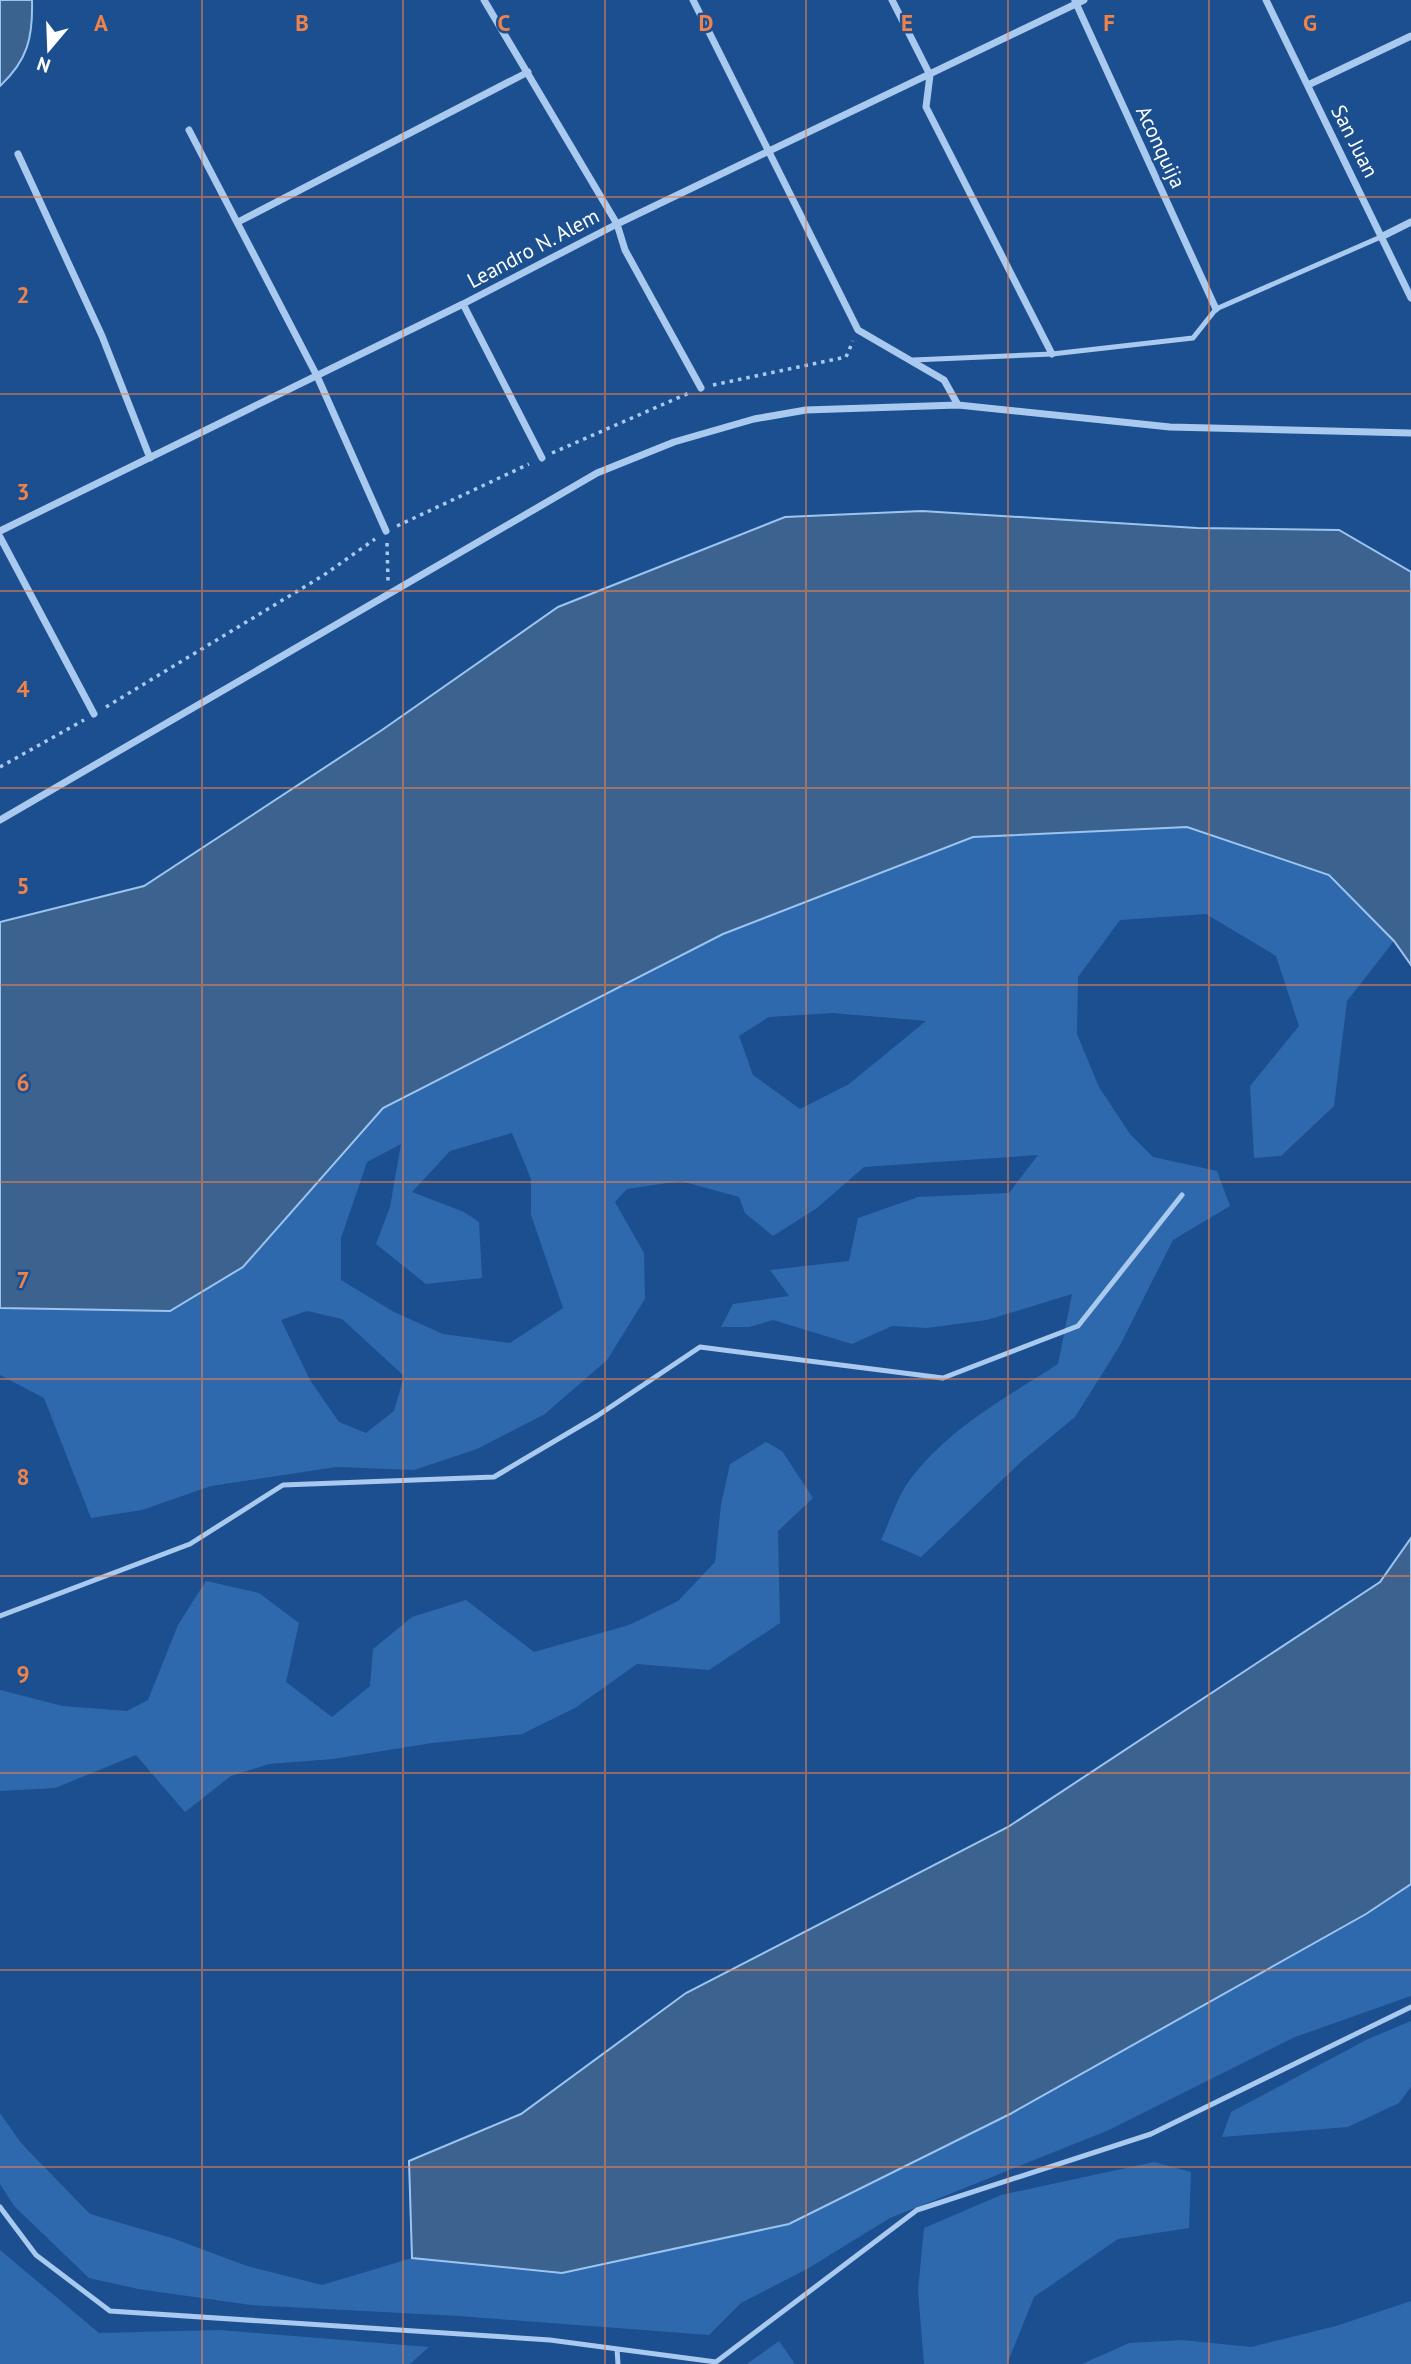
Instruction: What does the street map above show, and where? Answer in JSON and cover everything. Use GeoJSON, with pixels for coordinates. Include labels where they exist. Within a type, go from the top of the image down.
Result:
{"type":"FeatureCollection","features":[{"type":"Feature","properties":{"kind":"street"},"geometry":{"type":"LineString","coordinates":[[484,0],[617,224],[625,250],[701,388]]}},
{"type":"Feature","properties":{"kind":"street"},"geometry":{"type":"LineString","coordinates":[[693,0],[772,152],[858,330],[944,380],[958,404]]}},
{"type":"Feature","properties":{"kind":"street"},"geometry":{"type":"LineString","coordinates":[[892,0],[930,75],[926,107],[1052,354]]}},
{"type":"Feature","properties":{"kind":"street","name":"San Juan"},"geometry":{"type":"LineString","coordinates":[[1266,0],[1411,298]]}},
{"type":"Feature","properties":{"kind":"street","name":"Leandro N. Alem"},"geometry":{"type":"LineString","coordinates":[[0,531],[463,304],[617,224],[772,152],[1078,1]]}},
{"type":"Feature","properties":{"kind":"street","name":"Aconquija"},"geometry":{"type":"LineString","coordinates":[[1078,1],[1216,309]]}},
{"type":"Feature","properties":{"kind":"street"},"geometry":{"type":"LineString","coordinates":[[1308,85],[1411,36]]}},
{"type":"Feature","properties":{"kind":"street"},"geometry":{"type":"LineString","coordinates":[[238,222],[527,72]]}},
{"type":"Feature","properties":{"kind":"street"},"geometry":{"type":"LineString","coordinates":[[189,130],[317,376],[386,531]]}},
{"type":"Feature","properties":{"kind":"street"},"geometry":{"type":"LineString","coordinates":[[18,154],[102,336],[150,458]]}},
{"type":"Feature","properties":{"kind":"street"},"geometry":{"type":"LineString","coordinates":[[1383,236],[1411,222]]}},
{"type":"Feature","properties":{"kind":"street"},"geometry":{"type":"LineString","coordinates":[[463,304],[542,458]]}},
{"type":"Feature","properties":{"kind":"street"},"geometry":{"type":"LineString","coordinates":[[0,820],[597,473],[674,443],[754,419],[806,410],[958,404],[1170,427],[1411,433]]}},
{"type":"Feature","properties":{"kind":"street"},"geometry":{"type":"LineString","coordinates":[[0,537],[94,714]]}},
{"type":"Feature","properties":{"kind":"lane"},"geometry":{"type":"LineString","coordinates":[[913,360],[1052,354],[1192,338],[1216,309],[1383,236]]}},
{"type":"Feature","properties":{"kind":"lane"},"geometry":{"type":"LineString","coordinates":[[0,1616],[191,1544],[284,1485],[494,1477],[597,1416],[700,1347],[943,1378],[1078,1326],[1182,1195]]}},
{"type":"Feature","properties":{"kind":"lane"},"geometry":{"type":"LineString","coordinates":[[0,2207],[36,2255],[110,2311],[550,2340],[716,2362],[917,2210],[1151,2134],[1411,2007]]}},
{"type":"Feature","properties":{"kind":"lane"},"geometry":{"type":"LineString","coordinates":[[617,2349],[618,2364]]}},
{"type":"Feature","properties":{"kind":"path"},"geometry":{"type":"LineString","coordinates":[[0,767],[94,714],[324,575],[386,531],[701,388],[846,357],[858,330]]}},
{"type":"Feature","properties":{"kind":"path"},"geometry":{"type":"LineString","coordinates":[[386,531],[388,593]]}},
{"type":"Feature","properties":{"kind":"shaded area"},"geometry":{"type":"Polygon","coordinates":[[[0,0],[32,0],[32,13],[30,37],[23,57],[0,86],[0,0]]]}},
{"type":"Feature","properties":{"kind":"shaded area"},"geometry":{"type":"Polygon","coordinates":[[[922,511],[1197,528],[1339,530],[1411,572],[1411,965],[1394,941],[1329,875],[1187,827],[973,837],[723,934],[383,1108],[243,1267],[170,1311],[0,1308],[0,922],[144,886],[382,730],[558,607],[785,517],[922,511]]]}},
{"type":"Feature","properties":{"kind":"shaded area"},"geometry":{"type":"Polygon","coordinates":[[[1187,827],[1329,875],[1394,941],[1347,1001],[1334,1106],[1281,1156],[1254,1158],[1250,1086],[1299,1026],[1276,956],[1206,914],[1120,920],[1078,977],[1077,1034],[1099,1087],[1130,1134],[1153,1157],[1217,1171],[1230,1206],[1173,1240],[1119,1347],[1075,1417],[1023,1460],[921,1557],[881,1540],[909,1481],[924,1462],[959,1430],[1058,1364],[1072,1294],[987,1320],[927,1328],[892,1326],[852,1344],[773,1320],[749,1327],[721,1327],[733,1304],[789,1296],[770,1270],[849,1261],[858,1218],[918,1197],[1009,1193],[1038,1155],[864,1167],[817,1208],[773,1236],[745,1213],[739,1197],[681,1181],[627,1189],[615,1202],[644,1253],[645,1299],[607,1360],[545,1414],[477,1449],[414,1470],[336,1467],[211,1486],[142,1510],[91,1518],[44,1398],[0,1375],[0,1308],[170,1311],[243,1266],[383,1108],[723,934],[973,837],[1187,827]],[[833,1013],[769,1017],[739,1036],[753,1075],[800,1109],[849,1084],[926,1021],[833,1013]],[[512,1133],[450,1151],[412,1192],[464,1212],[479,1222],[482,1278],[426,1284],[376,1244],[390,1207],[401,1144],[367,1162],[341,1238],[341,1280],[394,1312],[443,1334],[510,1343],[563,1308],[531,1215],[531,1179],[512,1133]],[[307,1311],[281,1320],[310,1380],[339,1422],[366,1433],[394,1411],[404,1376],[342,1319],[307,1311]]]}},
{"type":"Feature","properties":{"kind":"shaded area"},"geometry":{"type":"Polygon","coordinates":[[[766,1442],[782,1451],[813,1498],[778,1531],[780,1623],[709,1670],[637,1664],[575,1708],[522,1734],[432,1743],[333,1759],[269,1764],[231,1776],[185,1812],[136,1755],[55,1788],[0,1791],[0,1690],[63,1706],[127,1711],[148,1700],[178,1625],[206,1581],[259,1593],[299,1623],[286,1682],[332,1717],[370,1686],[373,1649],[412,1617],[466,1600],[534,1652],[629,1625],[678,1601],[715,1562],[721,1505],[730,1464],[766,1442]]]}},
{"type":"Feature","properties":{"kind":"shaded area"},"geometry":{"type":"Polygon","coordinates":[[[1411,1538],[1411,1884],[1366,1914],[1010,2114],[789,2224],[562,2273],[412,2258],[409,2161],[521,2114],[686,1993],[1008,1827],[1380,1582],[1411,1538]]]}},
{"type":"Feature","properties":{"kind":"shaded area"},"geometry":{"type":"Polygon","coordinates":[[[1411,1884],[1411,1996],[1295,2037],[1109,2130],[890,2218],[807,2269],[741,2303],[709,2335],[459,2316],[251,2305],[138,2289],[89,2278],[14,2206],[0,2184],[0,2113],[21,2143],[90,2214],[172,2238],[247,2266],[322,2285],[412,2258],[562,2273],[789,2224],[1010,2114],[1366,1914],[1411,1884]]]}},
{"type":"Feature","properties":{"kind":"shaded area"},"geometry":{"type":"Polygon","coordinates":[[[1411,2021],[1411,2087],[1399,2103],[1348,2127],[1222,2137],[1231,2112],[1368,2039],[1411,2021]]]}},
{"type":"Feature","properties":{"kind":"shaded area"},"geometry":{"type":"Polygon","coordinates":[[[1154,2162],[1191,2172],[1189,2228],[1118,2239],[1034,2297],[1007,2364],[924,2364],[918,2291],[924,2228],[1001,2195],[1154,2162]]]}},
{"type":"Feature","properties":{"kind":"shaded area"},"geometry":{"type":"Polygon","coordinates":[[[0,2250],[99,2333],[219,2330],[429,2347],[410,2364],[0,2364],[0,2250]]]}},
{"type":"Feature","properties":{"kind":"shaded area"},"geometry":{"type":"Polygon","coordinates":[[[1411,2301],[1411,2364],[1082,2364],[1129,2343],[1182,2340],[1251,2347],[1336,2326],[1411,2301]]]}},
{"type":"Feature","properties":{"kind":"shaded area"},"geometry":{"type":"Polygon","coordinates":[[[779,2341],[795,2364],[747,2364],[779,2341]]]}}]}
